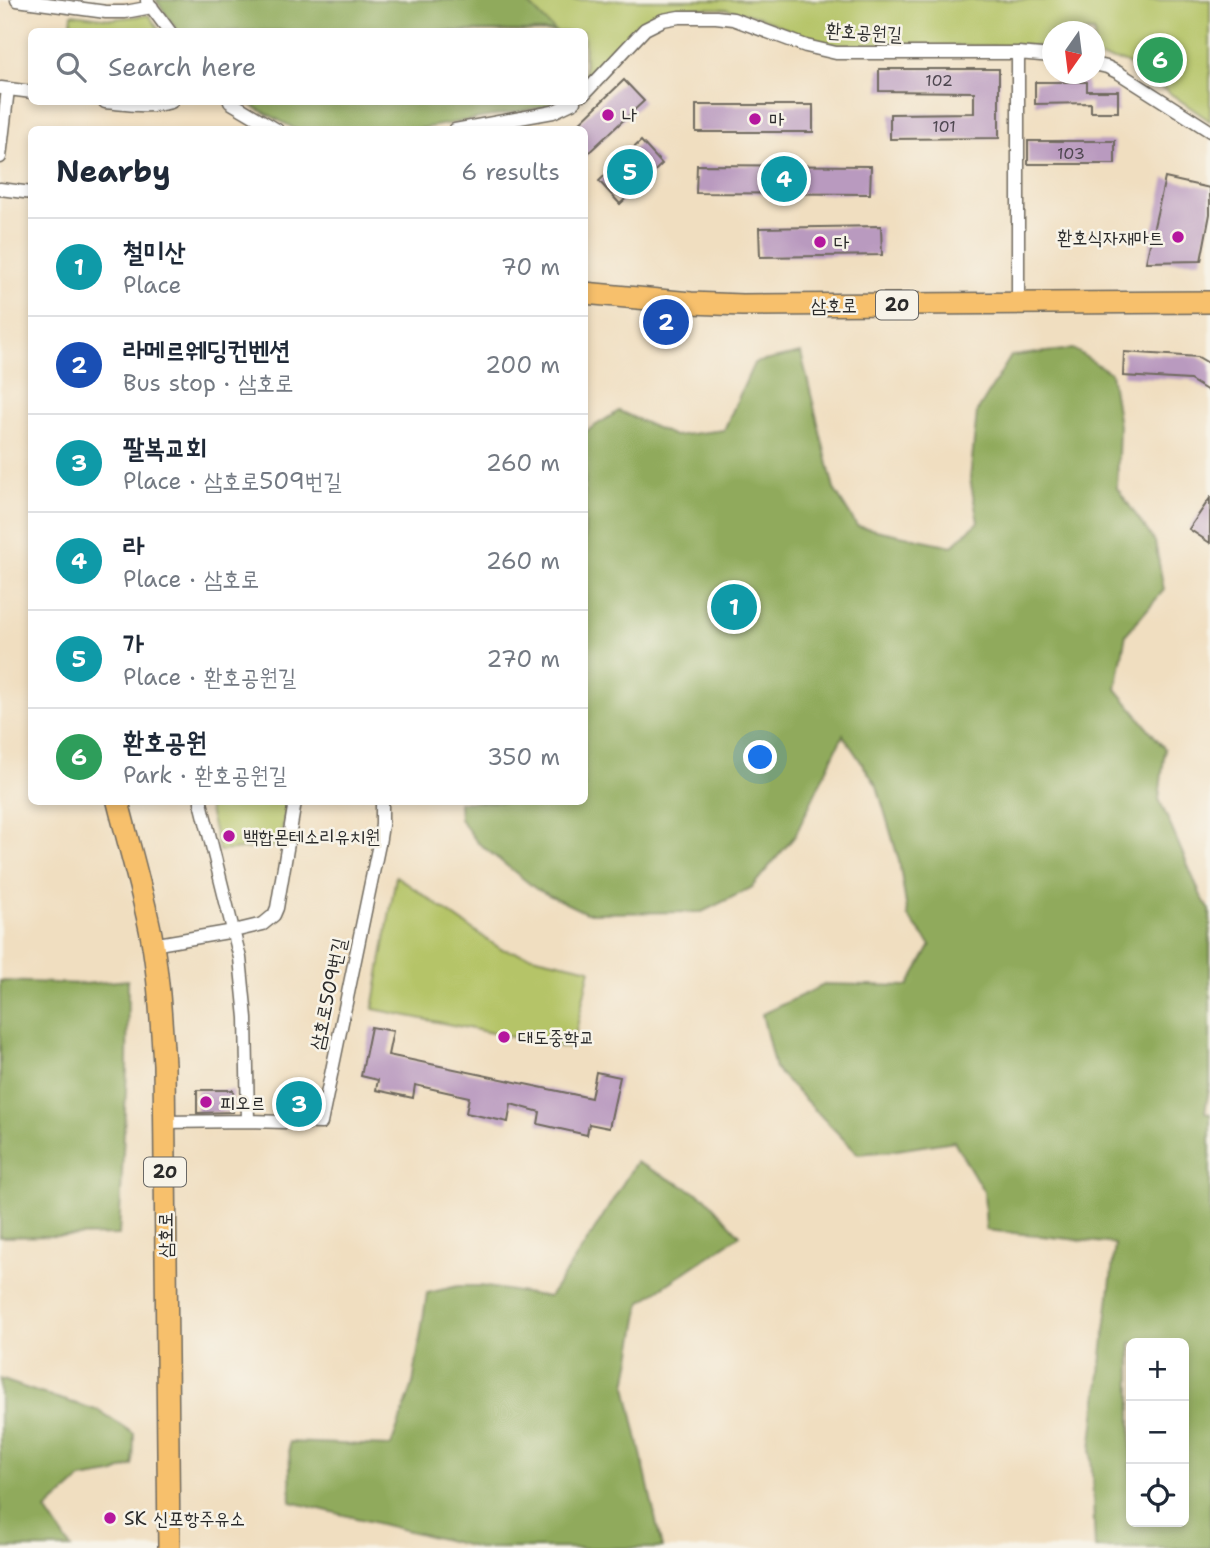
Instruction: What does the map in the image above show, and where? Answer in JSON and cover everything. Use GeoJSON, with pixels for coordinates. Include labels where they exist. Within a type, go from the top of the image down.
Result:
{"type":"FeatureCollection","features":[{"type":"Feature","properties":{"kind":"main road","name":"삼호로"},"geometry":{"type":"LineString","coordinates":[[588,293],[691,303],[1210,302]]}},
{"type":"Feature","properties":{"kind":"main road","name":"삼호로"},"geometry":{"type":"LineString","coordinates":[[119,805],[152,944],[161,1020],[169,1548]]}},
{"type":"Feature","properties":{"kind":"street"},"geometry":{"type":"LineString","coordinates":[[17,0],[106,12],[125,12],[149,4],[167,28]]}},
{"type":"Feature","properties":{"kind":"street","name":"환호공원길"},"geometry":{"type":"LineString","coordinates":[[588,90],[645,29],[663,20],[679,17],[733,19],[806,46],[836,53],[1042,55]]}},
{"type":"Feature","properties":{"kind":"street"},"geometry":{"type":"LineString","coordinates":[[1017,304],[1018,53]]}},
{"type":"Feature","properties":{"kind":"street"},"geometry":{"type":"LineString","coordinates":[[1105,67],[1210,131]]}},
{"type":"Feature","properties":{"kind":"street"},"geometry":{"type":"LineString","coordinates":[[0,157],[4,89],[28,92]]}},
{"type":"Feature","properties":{"kind":"street"},"geometry":{"type":"LineString","coordinates":[[133,105],[160,105]]}},
{"type":"Feature","properties":{"kind":"street"},"geometry":{"type":"LineString","coordinates":[[235,105],[267,126]]}},
{"type":"Feature","properties":{"kind":"street"},"geometry":{"type":"LineString","coordinates":[[477,126],[553,112],[568,105]]}},
{"type":"Feature","properties":{"kind":"street"},"geometry":{"type":"LineString","coordinates":[[0,189],[28,192]]}},
{"type":"Feature","properties":{"kind":"street"},"geometry":{"type":"LineString","coordinates":[[202,805],[242,971],[246,1018],[248,1121]]}},
{"type":"Feature","properties":{"kind":"street"},"geometry":{"type":"LineString","coordinates":[[152,944],[234,931],[262,924],[274,915],[295,805]]}},
{"type":"Feature","properties":{"kind":"street","name":"삼호로509번길"},"geometry":{"type":"LineString","coordinates":[[164,1122],[321,1123],[379,844],[382,805]]}},
{"type":"Feature","properties":{"kind":"green space"},"geometry":{"type":"Polygon","coordinates":[[[156,0],[1210,0],[1210,121],[1125,62],[1105,59],[1105,21],[1042,21],[1042,47],[857,46],[811,39],[759,17],[727,9],[682,7],[662,11],[642,22],[588,81],[588,28],[176,28],[156,0]]]}},
{"type":"Feature","properties":{"kind":"green space"},"geometry":{"type":"Polygon","coordinates":[[[156,0],[525,0],[552,28],[176,28],[156,0]]]}},
{"type":"Feature","properties":{"kind":"green space"},"geometry":{"type":"Polygon","coordinates":[[[72,14],[112,19],[149,15],[158,28],[70,28],[72,14]]]}},
{"type":"Feature","properties":{"kind":"green space"},"geometry":{"type":"Polygon","coordinates":[[[251,105],[554,105],[436,126],[289,126],[251,105]]]}},
{"type":"Feature","properties":{"kind":"green space"},"geometry":{"type":"Polygon","coordinates":[[[1073,349],[1111,373],[1119,426],[1117,488],[1155,542],[1164,590],[1126,634],[1116,689],[1165,749],[1159,799],[1201,896],[1210,910],[1210,1083],[1205,1112],[1210,1114],[1210,1548],[1095,1548],[1091,1450],[1115,1244],[986,1230],[984,1192],[954,1141],[858,1154],[775,1069],[762,1014],[826,984],[908,986],[931,945],[908,917],[899,861],[877,786],[843,735],[795,836],[751,888],[702,912],[586,913],[536,889],[477,842],[460,819],[459,805],[588,805],[588,430],[619,411],[674,436],[724,430],[754,363],[801,353],[834,489],[857,526],[952,546],[978,522],[970,479],[977,412],[1011,356],[1073,349]]]}},
{"type":"Feature","properties":{"kind":"green space"},"geometry":{"type":"Polygon","coordinates":[[[208,805],[287,805],[280,846],[219,851],[208,805]]]}},
{"type":"Feature","properties":{"kind":"green space"},"geometry":{"type":"Polygon","coordinates":[[[396,876],[501,949],[590,969],[572,1049],[373,1009],[396,876]]]}},
{"type":"Feature","properties":{"kind":"green space"},"geometry":{"type":"Polygon","coordinates":[[[128,980],[127,1069],[119,1235],[0,1237],[0,981],[84,984],[128,980]]]}},
{"type":"Feature","properties":{"kind":"green space"},"geometry":{"type":"Polygon","coordinates":[[[636,1162],[705,1197],[740,1235],[641,1302],[626,1386],[662,1548],[478,1548],[291,1502],[289,1442],[391,1446],[413,1384],[427,1293],[458,1286],[481,1286],[549,1297],[636,1162]]]}},
{"type":"Feature","properties":{"kind":"green space"},"geometry":{"type":"Polygon","coordinates":[[[0,1379],[100,1411],[134,1434],[133,1465],[112,1474],[81,1479],[46,1510],[71,1548],[0,1548],[0,1379]]]}},
{"type":"Feature","properties":{"kind":"building"},"geometry":{"type":"Polygon","coordinates":[[[879,69],[999,69],[999,138],[890,139],[890,114],[974,113],[974,92],[879,91],[879,69]]]}},
{"type":"Feature","properties":{"kind":"building","name":"나"},"geometry":{"type":"Polygon","coordinates":[[[624,80],[644,101],[588,153],[588,126],[576,126],[624,80]]]}},
{"type":"Feature","properties":{"kind":"building"},"geometry":{"type":"Polygon","coordinates":[[[1035,82],[1087,84],[1087,91],[1118,91],[1118,112],[1091,112],[1091,103],[1035,104],[1035,82]]]}},
{"type":"Feature","properties":{"kind":"building","name":"마"},"geometry":{"type":"Polygon","coordinates":[[[696,105],[813,105],[813,132],[696,132],[696,105]]]}},
{"type":"Feature","properties":{"kind":"building"},"geometry":{"type":"Polygon","coordinates":[[[641,141],[662,164],[620,204],[599,181],[641,141]]]}},
{"type":"Feature","properties":{"kind":"building"},"geometry":{"type":"Polygon","coordinates":[[[1028,141],[1115,141],[1115,164],[1028,164],[1028,141]]]}},
{"type":"Feature","properties":{"kind":"building"},"geometry":{"type":"Polygon","coordinates":[[[697,165],[871,166],[870,194],[696,193],[697,165]]]}},
{"type":"Feature","properties":{"kind":"building","name":"환호식자재마트"},"geometry":{"type":"Polygon","coordinates":[[[1165,178],[1210,188],[1210,214],[1201,261],[1146,262],[1165,178]]]}},
{"type":"Feature","properties":{"kind":"building","name":"다"},"geometry":{"type":"Polygon","coordinates":[[[881,226],[882,255],[760,257],[759,228],[881,226]]]}},
{"type":"Feature","properties":{"kind":"building"},"geometry":{"type":"Polygon","coordinates":[[[1124,352],[1198,357],[1210,364],[1210,392],[1190,380],[1123,376],[1124,352]]]}},
{"type":"Feature","properties":{"kind":"building"},"geometry":{"type":"Polygon","coordinates":[[[1210,498],[1210,543],[1189,529],[1210,498]]]}},
{"type":"Feature","properties":{"kind":"building"},"geometry":{"type":"Polygon","coordinates":[[[371,1027],[393,1031],[388,1055],[591,1098],[596,1072],[620,1077],[609,1128],[589,1124],[587,1135],[538,1124],[540,1112],[511,1104],[508,1122],[466,1113],[469,1097],[415,1085],[413,1098],[376,1090],[378,1080],[361,1076],[371,1027]]]}},
{"type":"Feature","properties":{"kind":"building"},"geometry":{"type":"Polygon","coordinates":[[[197,1090],[233,1090],[233,1112],[197,1113],[197,1090]]]}},
{"type":"Feature","properties":{"kind":"building"},"geometry":{"type":"Polygon","coordinates":[[[285,1090],[317,1098],[315,1111],[311,1114],[280,1113],[285,1090]]]}},
{"type":"Feature","properties":{"kind":"place","name":"환호공원"},"geometry":{"type":"Point","coordinates":[1160,60]}},
{"type":"Feature","properties":{"kind":"place","name":"나"},"geometry":{"type":"Point","coordinates":[608,115]}},
{"type":"Feature","properties":{"kind":"place","name":"마"},"geometry":{"type":"Point","coordinates":[755,119]}},
{"type":"Feature","properties":{"kind":"place","name":"가"},"geometry":{"type":"Point","coordinates":[630,172]}},
{"type":"Feature","properties":{"kind":"place","name":"라"},"geometry":{"type":"Point","coordinates":[784,179]}},
{"type":"Feature","properties":{"kind":"place","name":"환호식자재마트"},"geometry":{"type":"Point","coordinates":[1178,237]}},
{"type":"Feature","properties":{"kind":"place","name":"다"},"geometry":{"type":"Point","coordinates":[820,242]}},
{"type":"Feature","properties":{"kind":"place","name":"라메르웨딩컨벤션"},"geometry":{"type":"Point","coordinates":[666,322]}},
{"type":"Feature","properties":{"kind":"place","name":"철미산"},"geometry":{"type":"Point","coordinates":[734,607]}},
{"type":"Feature","properties":{"kind":"place","name":"백합몬테소리유치원"},"geometry":{"type":"Point","coordinates":[229,836]}},
{"type":"Feature","properties":{"kind":"place","name":"대도중학교"},"geometry":{"type":"Point","coordinates":[504,1037]}},
{"type":"Feature","properties":{"kind":"place","name":"피오르"},"geometry":{"type":"Point","coordinates":[206,1102]}},
{"type":"Feature","properties":{"kind":"place","name":"팔복교회"},"geometry":{"type":"Point","coordinates":[299,1104]}},
{"type":"Feature","properties":{"kind":"place","name":"SK 신포항주유소"},"geometry":{"type":"Point","coordinates":[110,1518]}}]}
